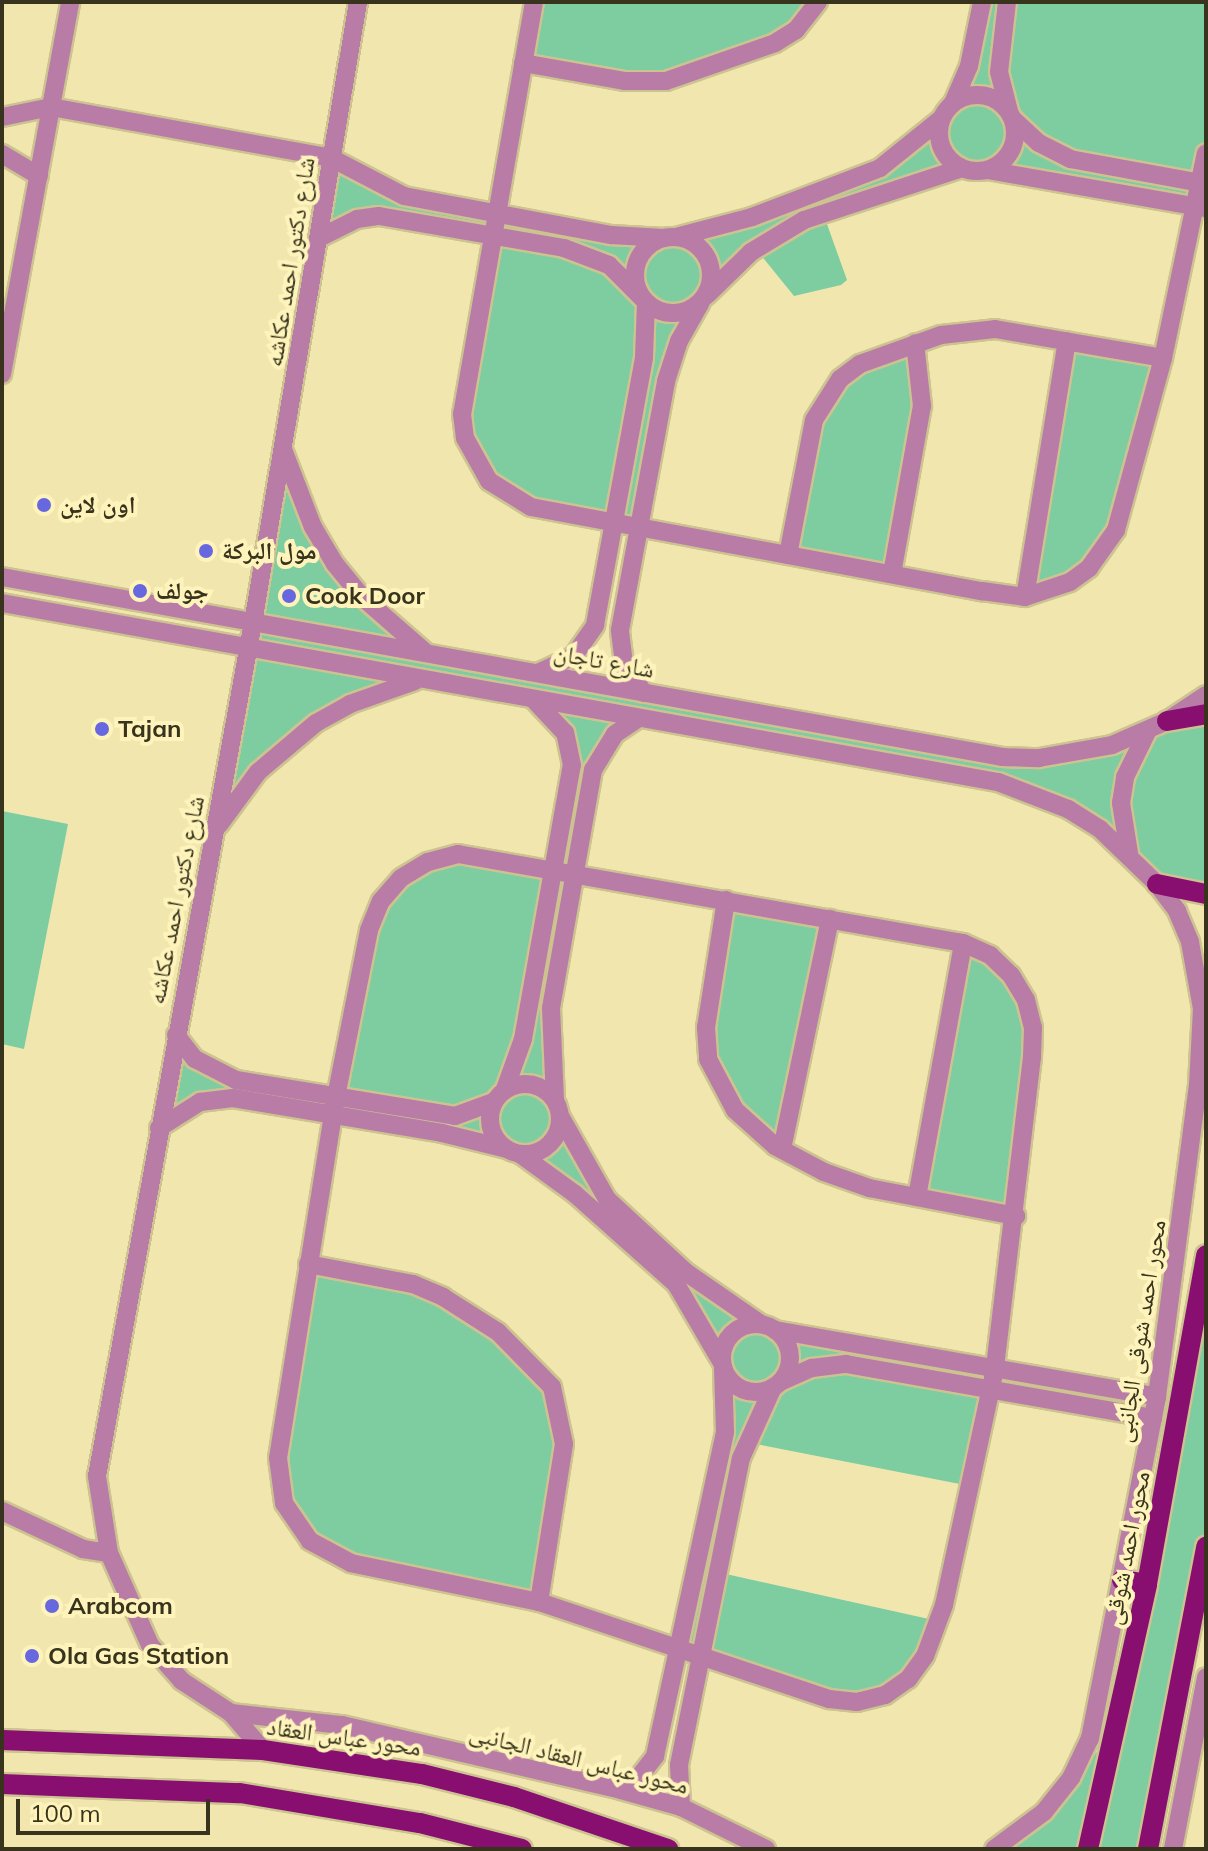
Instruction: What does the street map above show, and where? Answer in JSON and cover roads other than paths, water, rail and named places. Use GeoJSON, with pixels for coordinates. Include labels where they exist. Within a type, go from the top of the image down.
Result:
{"type":"FeatureCollection","features":[{"type":"Feature","properties":{"kind":"main road"},"geometry":{"type":"LineString","coordinates":[[1167,721],[1198,710]]}},
{"type":"Feature","properties":{"kind":"main road"},"geometry":{"type":"LineString","coordinates":[[1157,884],[1206,894]]}},
{"type":"Feature","properties":{"kind":"main road","name":"محور احمد شوقى"},"geometry":{"type":"LineString","coordinates":[[1088,1849],[1147,1584],[1206,1255]]}},
{"type":"Feature","properties":{"kind":"main road"},"geometry":{"type":"LineString","coordinates":[[1148,1849],[1206,1547]]}},
{"type":"Feature","properties":{"kind":"main road"},"geometry":{"type":"LineString","coordinates":[[1122,1580],[1147,1584]]}},
{"type":"Feature","properties":{"kind":"main road","name":"محور عباس العقاد"},"geometry":{"type":"LineString","coordinates":[[2,1740],[263,1750],[422,1774],[514,1797],[668,1849]]}},
{"type":"Feature","properties":{"kind":"main road"},"geometry":{"type":"LineString","coordinates":[[2,1784],[255,1795],[420,1823],[522,1849]]}},
{"type":"Feature","properties":{"kind":"street"},"geometry":{"type":"LineString","coordinates":[[2,374],[70,2]]}},
{"type":"Feature","properties":{"kind":"street","name":"شارع دكتور احمد عكاشه"},"geometry":{"type":"LineString","coordinates":[[263,1750],[231,1713],[182,1681],[160,1658],[131,1609],[109,1553],[97,1476],[102,1427],[253,623],[358,2]]}},
{"type":"Feature","properties":{"kind":"street"},"geometry":{"type":"LineString","coordinates":[[534,2],[462,414],[475,461],[508,497],[531,507],[1025,597],[1070,582],[1105,551],[1123,508],[1200,207],[1206,153]]}},
{"type":"Feature","properties":{"kind":"street"},"geometry":{"type":"LineString","coordinates":[[523,63],[625,81],[666,81],[775,43],[796,30],[818,2]]}},
{"type":"Feature","properties":{"kind":"street"},"geometry":{"type":"LineString","coordinates":[[537,674],[573,657],[595,625],[644,357],[644,300],[637,287],[637,263],[643,251],[670,237],[752,217],[880,168],[941,119],[953,103],[969,66],[982,2]]}},
{"type":"Feature","properties":{"kind":"street"},"geometry":{"type":"LineString","coordinates":[[987,170],[1008,156],[1016,131],[999,72],[1007,2]]}},
{"type":"Feature","properties":{"kind":"street"},"geometry":{"type":"LineString","coordinates":[[953,103],[977,95],[989,97],[1039,143],[1070,159],[1203,184]]}},
{"type":"Feature","properties":{"kind":"street"},"geometry":{"type":"LineString","coordinates":[[2,117],[51,107],[331,158],[383,189],[611,235],[670,237],[703,251],[711,264],[703,299],[672,361],[639,527],[620,647],[632,680],[644,693]]}},
{"type":"Feature","properties":{"kind":"street"},"geometry":{"type":"LineString","coordinates":[[941,119],[944,153],[962,168]]}},
{"type":"Feature","properties":{"kind":"street"},"geometry":{"type":"LineString","coordinates":[[2,154],[39,176]]}},
{"type":"Feature","properties":{"kind":"street"},"geometry":{"type":"LineString","coordinates":[[319,238],[357,219],[379,216],[588,254],[609,265],[644,300],[672,314],[703,299],[751,252],[804,220],[962,168],[1200,207]]}},
{"type":"Feature","properties":{"kind":"street"},"geometry":{"type":"LineString","coordinates":[[788,555],[806,442],[825,398],[860,364],[915,343],[995,329],[1163,358]]}},
{"type":"Feature","properties":{"kind":"street"},"geometry":{"type":"LineString","coordinates":[[1025,597],[1067,341]]}},
{"type":"Feature","properties":{"kind":"street"},"geometry":{"type":"LineString","coordinates":[[892,574],[922,406],[915,343]]}},
{"type":"Feature","properties":{"kind":"street"},"geometry":{"type":"LineString","coordinates":[[283,447],[307,514],[335,564],[382,617],[427,654]]}},
{"type":"Feature","properties":{"kind":"street","name":"شارع تاجان"},"geometry":{"type":"LineString","coordinates":[[2,577],[964,751],[1039,758],[1100,748],[1147,732],[1167,721]]}},
{"type":"Feature","properties":{"kind":"street","name":"شارع تاجان"},"geometry":{"type":"LineString","coordinates":[[2,603],[959,776],[1034,794],[1090,823],[1129,853],[1157,884]]}},
{"type":"Feature","properties":{"kind":"street"},"geometry":{"type":"LineString","coordinates":[[459,686],[463,660]]}},
{"type":"Feature","properties":{"kind":"street"},"geometry":{"type":"LineString","coordinates":[[213,834],[258,772],[297,738],[350,704],[422,679]]}},
{"type":"Feature","properties":{"kind":"street"},"geometry":{"type":"LineString","coordinates":[[1198,710],[1206,695]]}},
{"type":"Feature","properties":{"kind":"street"},"geometry":{"type":"LineString","coordinates":[[532,699],[557,719],[570,749],[553,869],[523,1039],[499,1096],[490,1129],[513,1152],[575,1194],[676,1284],[738,1387],[749,1391],[777,1384],[812,1368],[846,1364],[1153,1418]]}},
{"type":"Feature","properties":{"kind":"street"},"geometry":{"type":"LineString","coordinates":[[176,1035],[195,1059],[221,1075],[513,1152],[549,1145],[557,1108],[551,1008],[599,757],[615,734],[639,718]]}},
{"type":"Feature","properties":{"kind":"street"},"geometry":{"type":"LineString","coordinates":[[1129,853],[1122,829],[1125,777],[1147,732]]}},
{"type":"Feature","properties":{"kind":"street"},"geometry":{"type":"LineString","coordinates":[[959,776],[964,751]]}},
{"type":"Feature","properties":{"kind":"street"},"geometry":{"type":"LineString","coordinates":[[458,854],[575,873],[963,943],[990,955],[1011,975],[1026,1000],[1033,1028],[1016,1216],[991,1389],[944,1605],[925,1656],[908,1679],[885,1695],[857,1702],[829,1699],[700,1659],[539,1602],[351,1563],[310,1541],[295,1524],[284,1503],[278,1458],[308,1264],[334,1106],[369,930],[381,901],[401,878],[428,862],[458,854]]}},
{"type":"Feature","properties":{"kind":"street","name":"محور احمد شوقى الجانبى"},"geometry":{"type":"LineString","coordinates":[[994,1849],[1044,1812],[1071,1778],[1090,1738],[1157,1397],[1202,1034],[1190,942],[1177,911],[1157,884]]}},
{"type":"Feature","properties":{"kind":"street"},"geometry":{"type":"LineString","coordinates":[[726,900],[706,1027],[708,1059],[735,1110],[782,1149],[824,1172],[917,1197],[1016,1216]]}},
{"type":"Feature","properties":{"kind":"street"},"geometry":{"type":"LineString","coordinates":[[782,1149],[830,919]]}},
{"type":"Feature","properties":{"kind":"street"},"geometry":{"type":"LineString","coordinates":[[917,1197],[963,943]]}},
{"type":"Feature","properties":{"kind":"street"},"geometry":{"type":"LineString","coordinates":[[159,1128],[185,1108],[216,1098],[455,1116],[499,1096],[538,1086],[557,1108],[607,1199],[687,1273],[768,1327],[789,1349],[790,1361],[741,1458],[679,1765],[681,1807]]}},
{"type":"Feature","properties":{"kind":"street"},"geometry":{"type":"LineString","coordinates":[[308,1264],[413,1284],[443,1297],[498,1332],[552,1387],[564,1444],[539,1602]]}},
{"type":"Feature","properties":{"kind":"street"},"geometry":{"type":"LineString","coordinates":[[621,1790],[635,1782],[655,1756],[725,1432],[722,1364],[728,1337],[748,1324],[1157,1397]]}},
{"type":"Feature","properties":{"kind":"street"},"geometry":{"type":"LineString","coordinates":[[2,1511],[83,1549],[109,1553]]}},
{"type":"Feature","properties":{"kind":"street"},"geometry":{"type":"LineString","coordinates":[[1179,1846],[1200,1737],[1206,1677]]}},
{"type":"Feature","properties":{"kind":"street","name":"محور عباس العقاد الجانبى"},"geometry":{"type":"LineString","coordinates":[[231,1713],[342,1725],[621,1790],[681,1807],[766,1849]]}},
{"type":"Feature","properties":{"kind":"place","name":"اون لاين"},"geometry":{"type":"Point","coordinates":[44,505]}},
{"type":"Feature","properties":{"kind":"place","name":"مول البركة"},"geometry":{"type":"Point","coordinates":[206,551]}},
{"type":"Feature","properties":{"kind":"place","name":"جولف"},"geometry":{"type":"Point","coordinates":[140,591]}},
{"type":"Feature","properties":{"kind":"place","name":"Cook Door"},"geometry":{"type":"Point","coordinates":[289,596]}},
{"type":"Feature","properties":{"kind":"place","name":"Tajan"},"geometry":{"type":"Point","coordinates":[102,729]}},
{"type":"Feature","properties":{"kind":"place","name":"Arabcom"},"geometry":{"type":"Point","coordinates":[52,1606]}},
{"type":"Feature","properties":{"kind":"place","name":"Ola Gas Station"},"geometry":{"type":"Point","coordinates":[32,1656]}}]}
